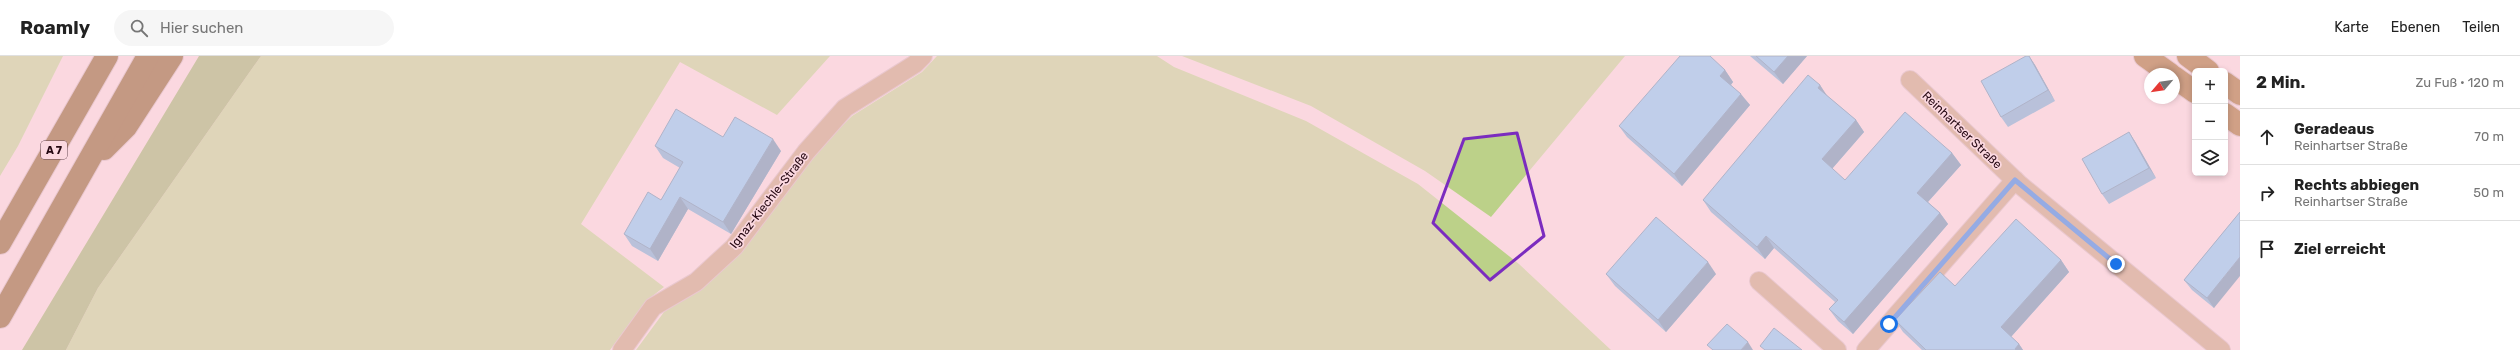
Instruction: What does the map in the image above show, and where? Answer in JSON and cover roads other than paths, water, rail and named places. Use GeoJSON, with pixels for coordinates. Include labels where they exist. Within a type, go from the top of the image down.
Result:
{"type":"FeatureCollection","features":[{"type":"Feature","properties":{"kind":"highway","name":"A 7"},"geometry":{"type":"LineString","coordinates":[[0,243],[106,56]]}},
{"type":"Feature","properties":{"kind":"highway"},"geometry":{"type":"LineString","coordinates":[[0,317],[148,56]]}},
{"type":"Feature","properties":{"kind":"highway"},"geometry":{"type":"LineString","coordinates":[[87,165],[126,127],[172,56]]}},
{"type":"Feature","properties":{"kind":"main road"},"geometry":{"type":"LineString","coordinates":[[2145,56],[2162,68]]}},
{"type":"Feature","properties":{"kind":"main road"},"geometry":{"type":"LineString","coordinates":[[2188,56],[2204,68]]}},
{"type":"Feature","properties":{"kind":"main road"},"geometry":{"type":"LineString","coordinates":[[2180,81],[2192,90]]}},
{"type":"Feature","properties":{"kind":"main road"},"geometry":{"type":"LineString","coordinates":[[2228,85],[2240,94]]}},
{"type":"Feature","properties":{"kind":"main road"},"geometry":{"type":"LineString","coordinates":[[2228,116],[2240,125]]}},
{"type":"Feature","properties":{"kind":"street","name":"Ignaz-Kiechle-Straße"},"geometry":{"type":"LineString","coordinates":[[622,350],[653,306],[696,282],[734,247],[806,152],[845,108],[915,64],[923,56]]}},
{"type":"Feature","properties":{"kind":"street","name":"Reinhartser Straße"},"geometry":{"type":"LineString","coordinates":[[1910,80],[2015,180],[2221,350]]}},
{"type":"Feature","properties":{"kind":"street"},"geometry":{"type":"LineString","coordinates":[[1866,350],[2015,180]]}},
{"type":"Feature","properties":{"kind":"street"},"geometry":{"type":"LineString","coordinates":[[1759,281],[1837,350]]}}]}
